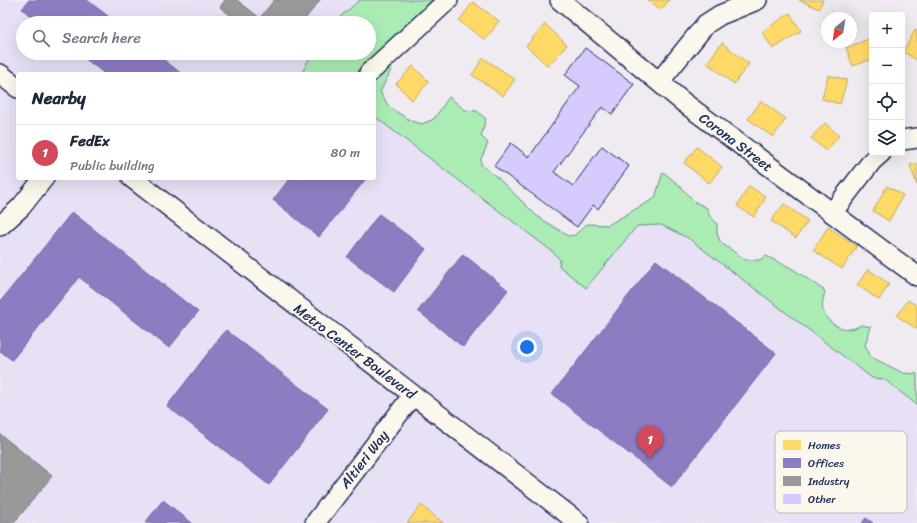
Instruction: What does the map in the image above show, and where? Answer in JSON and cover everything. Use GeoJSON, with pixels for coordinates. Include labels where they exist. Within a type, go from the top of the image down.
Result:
{"type":"FeatureCollection","features":[{"type":"Feature","properties":{"kind":"street"},"geometry":{"type":"LineString","coordinates":[[370,72],[448,0]]}},
{"type":"Feature","properties":{"kind":"street","name":"Corona Street"},"geometry":{"type":"LineString","coordinates":[[560,0],[714,126],[917,276]]}},
{"type":"Feature","properties":{"kind":"street"},"geometry":{"type":"LineString","coordinates":[[659,82],[706,24],[720,15],[757,0]]}},
{"type":"Feature","properties":{"kind":"street"},"geometry":{"type":"LineString","coordinates":[[0,74],[16,86]]}},
{"type":"Feature","properties":{"kind":"street"},"geometry":{"type":"LineString","coordinates":[[832,213],[872,160],[877,156]]}},
{"type":"Feature","properties":{"kind":"street"},"geometry":{"type":"LineString","coordinates":[[0,226],[21,207],[42,180]]}},
{"type":"Feature","properties":{"kind":"street","name":"Metro Center Boulevard"},"geometry":{"type":"LineString","coordinates":[[135,180],[579,523]]}},
{"type":"Feature","properties":{"kind":"street","name":"Altieri Way"},"geometry":{"type":"LineString","coordinates":[[316,523],[413,395]]}},
{"type":"Feature","properties":{"kind":"shaded area"},"geometry":{"type":"Polygon","coordinates":[[[0,0],[382,0],[365,16],[16,16],[16,60],[318,60],[305,72],[16,72],[16,180],[376,180],[376,118],[553,252],[560,260],[636,221],[643,226],[661,225],[688,238],[917,405],[917,523],[0,523],[0,0]]]}},
{"type":"Feature","properties":{"kind":"green space"},"geometry":{"type":"Polygon","coordinates":[[[360,0],[447,0],[390,57],[392,68],[380,92],[389,107],[411,121],[422,124],[434,119],[449,97],[465,110],[477,111],[486,119],[481,136],[488,143],[481,159],[481,165],[498,178],[537,216],[568,236],[575,235],[587,224],[608,225],[655,198],[663,172],[679,185],[695,202],[707,208],[709,215],[717,224],[717,234],[721,243],[746,260],[760,260],[766,256],[793,269],[825,291],[822,308],[825,316],[833,324],[850,329],[861,325],[871,327],[865,345],[871,357],[903,373],[917,374],[917,405],[884,379],[872,378],[688,238],[661,225],[637,226],[586,288],[559,266],[560,260],[553,252],[376,118],[376,72],[301,72],[308,60],[376,60],[376,16],[341,16],[360,0]]]}},
{"type":"Feature","properties":{"kind":"building: Homes"},"geometry":{"type":"Polygon","coordinates":[[[648,0],[669,0],[661,10],[648,0]]]}},
{"type":"Feature","properties":{"kind":"building: Homes"},"geometry":{"type":"Polygon","coordinates":[[[799,0],[823,0],[819,9],[799,0]]]}},
{"type":"Feature","properties":{"kind":"building: Homes"},"geometry":{"type":"Polygon","coordinates":[[[473,2],[499,21],[485,40],[459,21],[473,2]]]}},
{"type":"Feature","properties":{"kind":"building: Homes"},"geometry":{"type":"Polygon","coordinates":[[[790,13],[801,31],[773,49],[762,32],[790,13]]]}},
{"type":"Feature","properties":{"kind":"building: Homes"},"geometry":{"type":"Polygon","coordinates":[[[545,24],[567,45],[548,66],[526,46],[545,24]]]}},
{"type":"Feature","properties":{"kind":"building: Homes"},"geometry":{"type":"Polygon","coordinates":[[[915,30],[917,31],[917,60],[905,53],[905,48],[915,30]]]}},
{"type":"Feature","properties":{"kind":"building: Homes"},"geometry":{"type":"Polygon","coordinates":[[[869,39],[869,60],[853,66],[846,48],[857,48],[857,44],[869,39]]]}},
{"type":"Feature","properties":{"kind":"building: Homes"},"geometry":{"type":"Polygon","coordinates":[[[722,43],[749,64],[734,84],[707,63],[722,43]]]}},
{"type":"Feature","properties":{"kind":"building: Homes"},"geometry":{"type":"Polygon","coordinates":[[[483,58],[515,79],[503,96],[472,75],[483,58]]]}},
{"type":"Feature","properties":{"kind":"building: Homes"},"geometry":{"type":"Polygon","coordinates":[[[413,66],[429,82],[412,100],[396,84],[413,66]]]}},
{"type":"Feature","properties":{"kind":"building: Homes"},"geometry":{"type":"Polygon","coordinates":[[[828,75],[847,80],[840,104],[822,99],[828,75]]]}},
{"type":"Feature","properties":{"kind":"building: Homes"},"geometry":{"type":"Polygon","coordinates":[[[761,101],[786,119],[773,137],[748,119],[761,101]]]}},
{"type":"Feature","properties":{"kind":"building: Homes"},"geometry":{"type":"Polygon","coordinates":[[[825,123],[839,136],[826,151],[811,138],[825,123]]]}},
{"type":"Feature","properties":{"kind":"building: Homes"},"geometry":{"type":"Polygon","coordinates":[[[697,147],[722,167],[709,183],[684,163],[697,147]]]}},
{"type":"Feature","properties":{"kind":"building: Homes"},"geometry":{"type":"Polygon","coordinates":[[[917,163],[917,185],[910,165],[917,163]]]}},
{"type":"Feature","properties":{"kind":"building: Homes"},"geometry":{"type":"Polygon","coordinates":[[[749,186],[766,197],[754,217],[737,206],[749,186]]]}},
{"type":"Feature","properties":{"kind":"building: Homes"},"geometry":{"type":"Polygon","coordinates":[[[887,186],[903,195],[889,221],[873,211],[887,186]]]}},
{"type":"Feature","properties":{"kind":"building: Homes"},"geometry":{"type":"Polygon","coordinates":[[[784,204],[808,221],[796,238],[771,221],[784,204]]]}},
{"type":"Feature","properties":{"kind":"building: Homes"},"geometry":{"type":"Polygon","coordinates":[[[828,227],[857,246],[842,269],[813,250],[828,227]]]}},
{"type":"Feature","properties":{"kind":"building: Homes"},"geometry":{"type":"Polygon","coordinates":[[[868,269],[889,284],[879,300],[857,285],[868,269]]]}},
{"type":"Feature","properties":{"kind":"building: Homes"},"geometry":{"type":"Polygon","coordinates":[[[908,300],[917,306],[917,329],[897,316],[908,300]]]}},
{"type":"Feature","properties":{"kind":"building: Homes"},"geometry":{"type":"Polygon","coordinates":[[[421,505],[443,523],[407,523],[421,505]]]}},
{"type":"Feature","properties":{"kind":"building: Offices"},"geometry":{"type":"Polygon","coordinates":[[[29,0],[87,0],[108,16],[31,16],[22,9],[29,0]]]}},
{"type":"Feature","properties":{"kind":"building: Offices"},"geometry":{"type":"Polygon","coordinates":[[[87,60],[164,60],[179,72],[102,72],[87,60]]]}},
{"type":"Feature","properties":{"kind":"building: Offices"},"geometry":{"type":"Polygon","coordinates":[[[288,180],[365,180],[319,237],[273,200],[288,180]]]}},
{"type":"Feature","properties":{"kind":"building: Offices"},"geometry":{"type":"Polygon","coordinates":[[[72,212],[198,312],[169,348],[79,277],[12,360],[0,351],[0,302],[72,212]]]}},
{"type":"Feature","properties":{"kind":"building: Offices"},"geometry":{"type":"Polygon","coordinates":[[[379,214],[426,249],[394,292],[347,257],[379,214]]]}},
{"type":"Feature","properties":{"kind":"building: Offices"},"geometry":{"type":"Polygon","coordinates":[[[463,254],[508,290],[463,347],[418,311],[463,254]]]}},
{"type":"Feature","properties":{"kind":"building: Offices"},"geometry":{"type":"Polygon","coordinates":[[[656,260],[776,353],[672,487],[552,394],[656,260]]]}},
{"type":"Feature","properties":{"kind":"building: Offices"},"geometry":{"type":"Polygon","coordinates":[[[226,330],[328,409],[269,485],[167,406],[226,330]]]}},
{"type":"Feature","properties":{"kind":"building: Offices"},"geometry":{"type":"Polygon","coordinates":[[[163,500],[192,523],[145,523],[163,500]]]}},
{"type":"Feature","properties":{"kind":"building: Offices"},"geometry":{"type":"Polygon","coordinates":[[[866,518],[873,523],[862,523],[866,518]]]}},
{"type":"Feature","properties":{"kind":"building: Industry"},"geometry":{"type":"Polygon","coordinates":[[[225,0],[237,0],[257,16],[231,16],[220,7],[225,0]]]}},
{"type":"Feature","properties":{"kind":"building: Industry"},"geometry":{"type":"Polygon","coordinates":[[[274,0],[320,0],[307,16],[262,16],[274,0]]]}},
{"type":"Feature","properties":{"kind":"building: Industry"},"geometry":{"type":"Polygon","coordinates":[[[0,434],[52,476],[14,523],[0,523],[0,434]]]}},
{"type":"Feature","properties":{"kind":"building: Other"},"geometry":{"type":"Polygon","coordinates":[[[585,48],[634,84],[612,114],[602,107],[554,172],[573,186],[602,146],[629,166],[598,209],[593,205],[577,227],[494,166],[511,143],[529,157],[580,86],[565,75],[585,48]]]}},
{"type":"Feature","properties":{"kind":"place","name":"FedEx"},"geometry":{"type":"Point","coordinates":[650,459]}}]}
